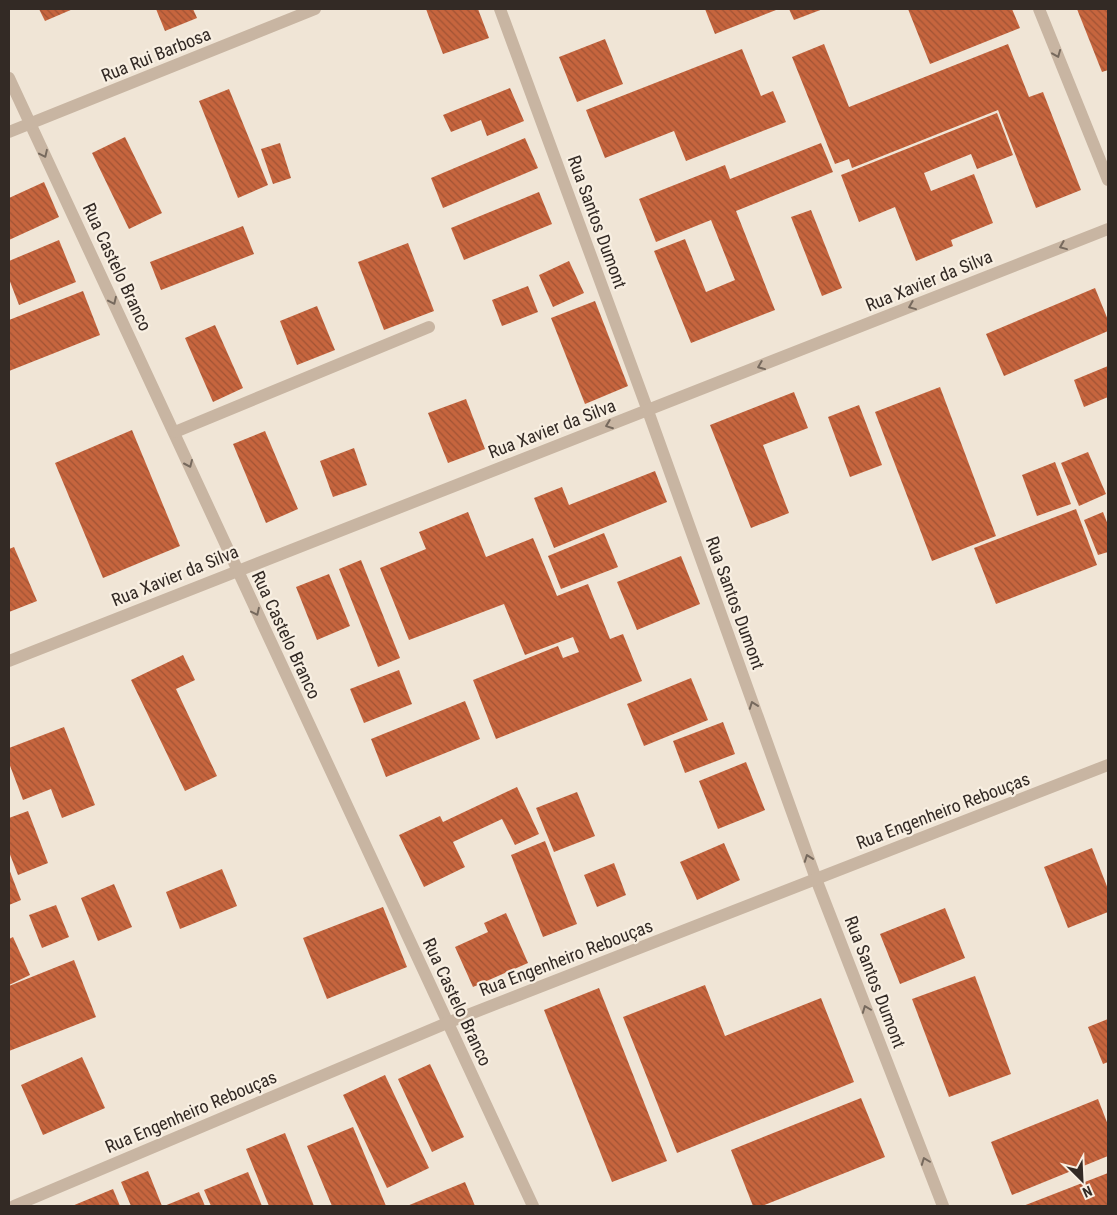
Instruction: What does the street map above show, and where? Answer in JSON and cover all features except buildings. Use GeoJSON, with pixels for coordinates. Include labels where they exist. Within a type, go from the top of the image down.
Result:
{"type":"FeatureCollection","features":[{"type":"Feature","properties":{"kind":"street","name":"Rua Rui Barbosa"},"geometry":{"type":"LineString","coordinates":[[9,132],[316,9]]}},
{"type":"Feature","properties":{"kind":"street","name":"Rua Santos Dumont"},"geometry":{"type":"LineString","coordinates":[[500,9],[648,410],[816,879],[943,1206]]}},
{"type":"Feature","properties":{"kind":"street"},"geometry":{"type":"LineString","coordinates":[[1039,9],[1108,180]]}},
{"type":"Feature","properties":{"kind":"street","name":"Rua Castelo Branco"},"geometry":{"type":"LineString","coordinates":[[9,78],[533,1206]]}},
{"type":"Feature","properties":{"kind":"street","name":"Rua Xavier da Silva"},"geometry":{"type":"LineString","coordinates":[[9,661],[1108,228]]}},
{"type":"Feature","properties":{"kind":"street"},"geometry":{"type":"LineString","coordinates":[[175,432],[429,327]]}},
{"type":"Feature","properties":{"kind":"street","name":"Rua Engenheiro Rebouças"},"geometry":{"type":"LineString","coordinates":[[14,1206],[447,1023],[1108,765]]}}]}
